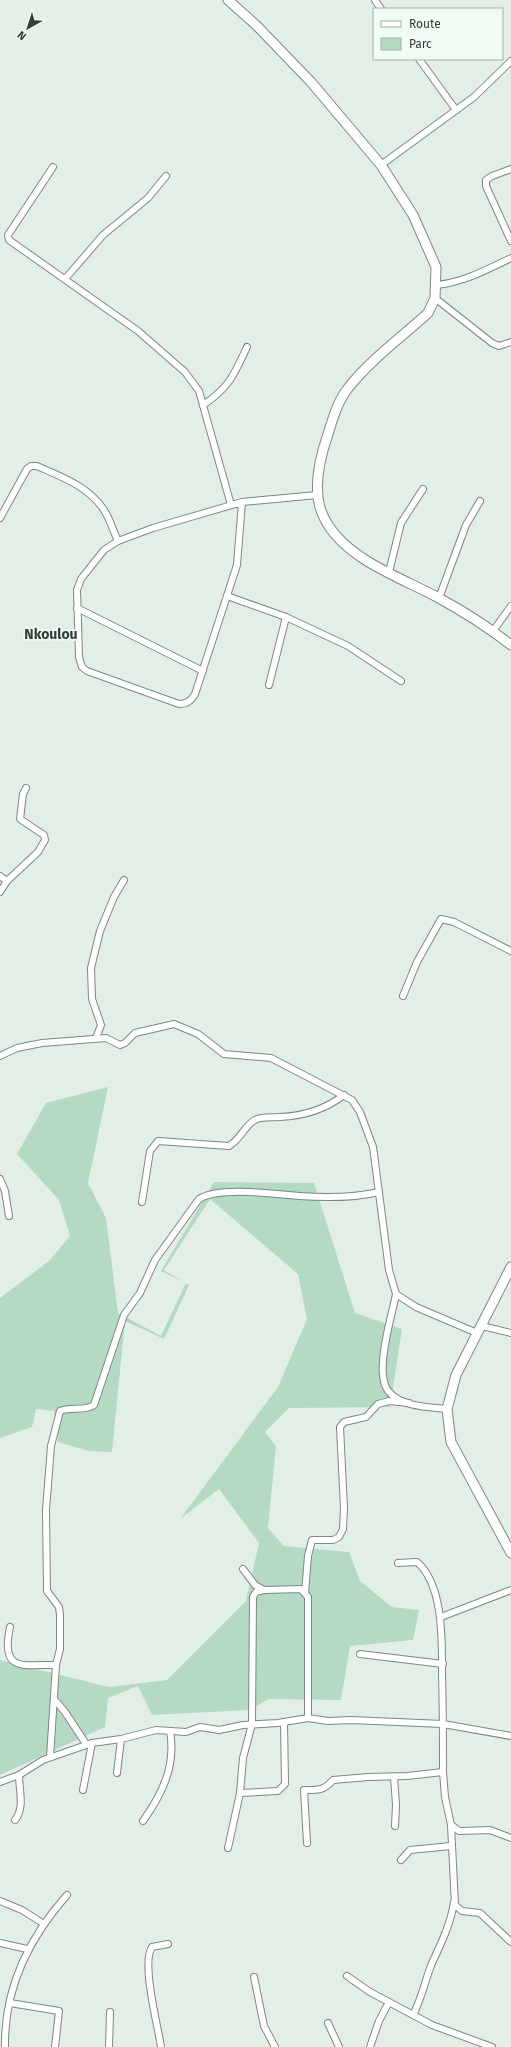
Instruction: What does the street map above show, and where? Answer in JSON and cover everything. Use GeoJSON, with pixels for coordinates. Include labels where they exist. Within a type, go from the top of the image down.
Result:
{"type":"FeatureCollection","features":[{"type":"Feature","properties":{"kind":"street"},"geometry":{"type":"LineString","coordinates":[[228,0],[258,26],[306,77],[381,165],[413,215],[436,267],[437,285],[435,298],[428,312],[357,378],[341,398],[318,473],[317,495],[320,511],[338,538],[368,561],[439,598],[493,631],[511,645]]}},
{"type":"Feature","properties":{"kind":"street"},"geometry":{"type":"LineString","coordinates":[[375,0],[381,8]]}},
{"type":"Feature","properties":{"kind":"street"},"geometry":{"type":"LineString","coordinates":[[420,60],[456,110]]}},
{"type":"Feature","properties":{"kind":"street"},"geometry":{"type":"LineString","coordinates":[[381,165],[474,97],[511,61]]}},
{"type":"Feature","properties":{"kind":"street"},"geometry":{"type":"LineString","coordinates":[[53,167],[45,177],[8,237],[10,240],[138,331],[166,353],[185,372],[199,392],[231,505]]}},
{"type":"Feature","properties":{"kind":"street"},"geometry":{"type":"LineString","coordinates":[[511,169],[492,176],[486,180],[486,186],[511,241]]}},
{"type":"Feature","properties":{"kind":"street"},"geometry":{"type":"LineString","coordinates":[[65,279],[103,235],[148,198],[166,176]]}},
{"type":"Feature","properties":{"kind":"street"},"geometry":{"type":"LineString","coordinates":[[437,285],[455,283],[474,276],[511,258]]}},
{"type":"Feature","properties":{"kind":"street"},"geometry":{"type":"LineString","coordinates":[[435,298],[492,343],[499,346],[511,342]]}},
{"type":"Feature","properties":{"kind":"street"},"geometry":{"type":"LineString","coordinates":[[203,405],[225,388],[235,373],[247,347]]}},
{"type":"Feature","properties":{"kind":"street"},"geometry":{"type":"LineString","coordinates":[[0,518],[27,469],[31,466],[37,466],[75,482],[94,498],[104,510],[118,541]]}},
{"type":"Feature","properties":{"kind":"street"},"geometry":{"type":"LineString","coordinates":[[389,572],[401,523],[423,489]]}},
{"type":"Feature","properties":{"kind":"street"},"geometry":{"type":"LineString","coordinates":[[242,502],[237,565],[196,694],[186,704],[179,704],[87,671],[82,667],[79,657],[77,590],[81,579],[104,550],[118,541],[153,528],[242,502],[317,495]]}},
{"type":"Feature","properties":{"kind":"street"},"geometry":{"type":"LineString","coordinates":[[439,598],[466,525],[480,501]]}},
{"type":"Feature","properties":{"kind":"street"},"geometry":{"type":"LineString","coordinates":[[227,596],[286,617],[348,646],[401,682]]}},
{"type":"Feature","properties":{"kind":"street"},"geometry":{"type":"LineString","coordinates":[[493,631],[511,606]]}},
{"type":"Feature","properties":{"kind":"street"},"geometry":{"type":"LineString","coordinates":[[77,608],[203,670]]}},
{"type":"Feature","properties":{"kind":"street"},"geometry":{"type":"LineString","coordinates":[[269,685],[286,617]]}},
{"type":"Feature","properties":{"kind":"street"},"geometry":{"type":"LineString","coordinates":[[0,892],[7,881],[24,867],[45,840],[44,835],[20,819],[23,794],[26,788]]}},
{"type":"Feature","properties":{"kind":"street"},"geometry":{"type":"LineString","coordinates":[[0,876],[7,881]]}},
{"type":"Feature","properties":{"kind":"street"},"geometry":{"type":"LineString","coordinates":[[96,1038],[101,1025],[92,999],[91,968],[100,931],[114,897],[124,880]]}},
{"type":"Feature","properties":{"kind":"street"},"geometry":{"type":"LineString","coordinates":[[403,996],[417,962],[441,919],[454,922],[511,951]]}},
{"type":"Feature","properties":{"kind":"street"},"geometry":{"type":"LineString","coordinates":[[0,1056],[16,1048],[31,1044],[96,1038],[106,1038],[120,1045],[126,1043],[135,1033],[174,1024],[198,1034],[224,1054],[271,1058],[320,1085],[344,1095],[357,1106],[370,1136],[389,1270],[396,1294],[382,1367],[384,1383],[389,1392],[409,1404]]}},
{"type":"Feature","properties":{"kind":"street"},"geometry":{"type":"LineString","coordinates":[[142,1202],[150,1151],[158,1141],[229,1146],[236,1142],[256,1119],[292,1117],[308,1113],[330,1105],[344,1095]]}},
{"type":"Feature","properties":{"kind":"street"},"geometry":{"type":"LineString","coordinates":[[0,1179],[6,1191],[9,1216]]}},
{"type":"Feature","properties":{"kind":"street"},"geometry":{"type":"LineString","coordinates":[[50,1757],[56,1665],[60,1649],[60,1615],[59,1607],[47,1591],[46,1510],[51,1446],[60,1411],[66,1409],[89,1408],[96,1401],[124,1316],[140,1293],[155,1260],[193,1205],[207,1194],[224,1191],[344,1197],[379,1192]]}},
{"type":"Feature","properties":{"kind":"street"},"geometry":{"type":"LineString","coordinates":[[511,1267],[456,1375],[447,1409],[452,1442],[511,1553]]}},
{"type":"Feature","properties":{"kind":"street"},"geometry":{"type":"LineString","coordinates":[[396,1294],[416,1307],[479,1330],[511,1333]]}},
{"type":"Feature","properties":{"kind":"street"},"geometry":{"type":"LineString","coordinates":[[305,1593],[308,1556],[312,1540],[333,1540],[339,1537],[343,1529],[344,1508],[340,1427],[344,1422],[366,1417],[378,1404],[389,1401],[447,1409]]}},
{"type":"Feature","properties":{"kind":"street"},"geometry":{"type":"LineString","coordinates":[[398,1563],[417,1562],[423,1567],[437,1602],[441,1618],[443,1664],[443,1772],[445,1797],[451,1825],[454,1900],[453,1912],[432,1964],[423,1994],[413,2015]]}},
{"type":"Feature","properties":{"kind":"street"},"geometry":{"type":"LineString","coordinates":[[243,1569],[255,1585],[264,1590]]}},
{"type":"Feature","properties":{"kind":"street"},"geometry":{"type":"LineString","coordinates":[[228,1848],[240,1793],[243,1758],[252,1724],[253,1597],[256,1592],[264,1590],[296,1589],[305,1593],[308,1597],[308,1718]]}},
{"type":"Feature","properties":{"kind":"street"},"geometry":{"type":"LineString","coordinates":[[441,1618],[511,1590]]}},
{"type":"Feature","properties":{"kind":"street"},"geometry":{"type":"LineString","coordinates":[[10,1627],[6,1637],[5,1650],[7,1660],[28,1665],[56,1665]]}},
{"type":"Feature","properties":{"kind":"street"},"geometry":{"type":"LineString","coordinates":[[360,1654],[443,1664]]}},
{"type":"Feature","properties":{"kind":"street"},"geometry":{"type":"LineString","coordinates":[[54,1699],[89,1743],[83,1790]]}},
{"type":"Feature","properties":{"kind":"street"},"geometry":{"type":"LineString","coordinates":[[0,1782],[19,1775],[50,1757],[63,1754],[89,1743],[121,1739],[156,1730],[186,1732],[208,1727],[219,1730],[252,1724],[284,1722],[308,1718],[328,1721],[351,1720],[443,1724],[511,1736]]}},
{"type":"Feature","properties":{"kind":"street"},"geometry":{"type":"LineString","coordinates":[[240,1793],[278,1791],[283,1788],[285,1784],[284,1722]]}},
{"type":"Feature","properties":{"kind":"street"},"geometry":{"type":"LineString","coordinates":[[143,1821],[159,1797],[170,1771],[170,1731]]}},
{"type":"Feature","properties":{"kind":"street"},"geometry":{"type":"LineString","coordinates":[[117,1773],[121,1739]]}},
{"type":"Feature","properties":{"kind":"street"},"geometry":{"type":"LineString","coordinates":[[307,1843],[304,1790],[322,1790],[327,1787],[332,1780],[394,1777],[443,1772]]}},
{"type":"Feature","properties":{"kind":"street"},"geometry":{"type":"LineString","coordinates":[[14,1820],[19,1815],[19,1775]]}},
{"type":"Feature","properties":{"kind":"street"},"geometry":{"type":"LineString","coordinates":[[394,1777],[396,1805],[395,1826]]}},
{"type":"Feature","properties":{"kind":"street"},"geometry":{"type":"LineString","coordinates":[[451,1825],[459,1831],[490,1830],[511,1838]]}},
{"type":"Feature","properties":{"kind":"street"},"geometry":{"type":"LineString","coordinates":[[401,1860],[410,1850],[452,1846]]}},
{"type":"Feature","properties":{"kind":"street"},"geometry":{"type":"LineString","coordinates":[[5,2047],[6,2016],[17,1973],[27,1949],[66,1895]]}},
{"type":"Feature","properties":{"kind":"street"},"geometry":{"type":"LineString","coordinates":[[454,1900],[455,1905],[460,1910],[476,1911],[484,1916],[511,1942]]}},
{"type":"Feature","properties":{"kind":"street"},"geometry":{"type":"LineString","coordinates":[[0,1901],[22,1910],[44,1924]]}},
{"type":"Feature","properties":{"kind":"street"},"geometry":{"type":"LineString","coordinates":[[0,1943],[27,1949]]}},
{"type":"Feature","properties":{"kind":"street"},"geometry":{"type":"LineString","coordinates":[[161,2047],[147,1961],[148,1952],[152,1947],[168,1944]]}},
{"type":"Feature","properties":{"kind":"street"},"geometry":{"type":"LineString","coordinates":[[254,1976],[264,2026],[275,2047]]}},
{"type":"Feature","properties":{"kind":"street"},"geometry":{"type":"LineString","coordinates":[[347,1976],[413,2015],[449,2032],[491,2047]]}},
{"type":"Feature","properties":{"kind":"street"},"geometry":{"type":"LineString","coordinates":[[370,2047],[379,2021],[389,2002]]}},
{"type":"Feature","properties":{"kind":"street"},"geometry":{"type":"LineString","coordinates":[[10,2003],[58,2011],[55,2047]]}},
{"type":"Feature","properties":{"kind":"street"},"geometry":{"type":"LineString","coordinates":[[109,2047],[110,2012]]}},
{"type":"Feature","properties":{"kind":"street"},"geometry":{"type":"LineString","coordinates":[[328,2023],[339,2047]]}},
{"type":"Feature","properties":{"kind":"green space"},"geometry":{"type":"Polygon","coordinates":[[[108,1087],[88,1183],[106,1218],[118,1313],[161,1336],[186,1283],[189,1285],[164,1339],[125,1321],[112,1452],[89,1451],[58,1442],[54,1411],[36,1409],[32,1427],[0,1438],[0,1298],[49,1261],[70,1236],[59,1200],[17,1154],[46,1103],[108,1087]]]}},
{"type":"Feature","properties":{"kind":"green space"},"geometry":{"type":"Polygon","coordinates":[[[214,1182],[314,1183],[355,1313],[402,1329],[390,1407],[289,1408],[265,1432],[276,1446],[268,1528],[284,1546],[349,1552],[360,1581],[392,1607],[419,1610],[413,1640],[350,1646],[341,1700],[269,1699],[249,1710],[152,1715],[138,1686],[108,1698],[105,1727],[0,1775],[0,1660],[109,1687],[167,1680],[246,1601],[259,1543],[219,1489],[180,1519],[278,1387],[307,1319],[298,1274],[210,1199],[164,1270],[184,1282],[161,1271],[214,1182]]]}},
{"type":"Feature","properties":{"kind":"district","name":"Nkoulou"},"geometry":{"type":"Point","coordinates":[51,634]}}]}
